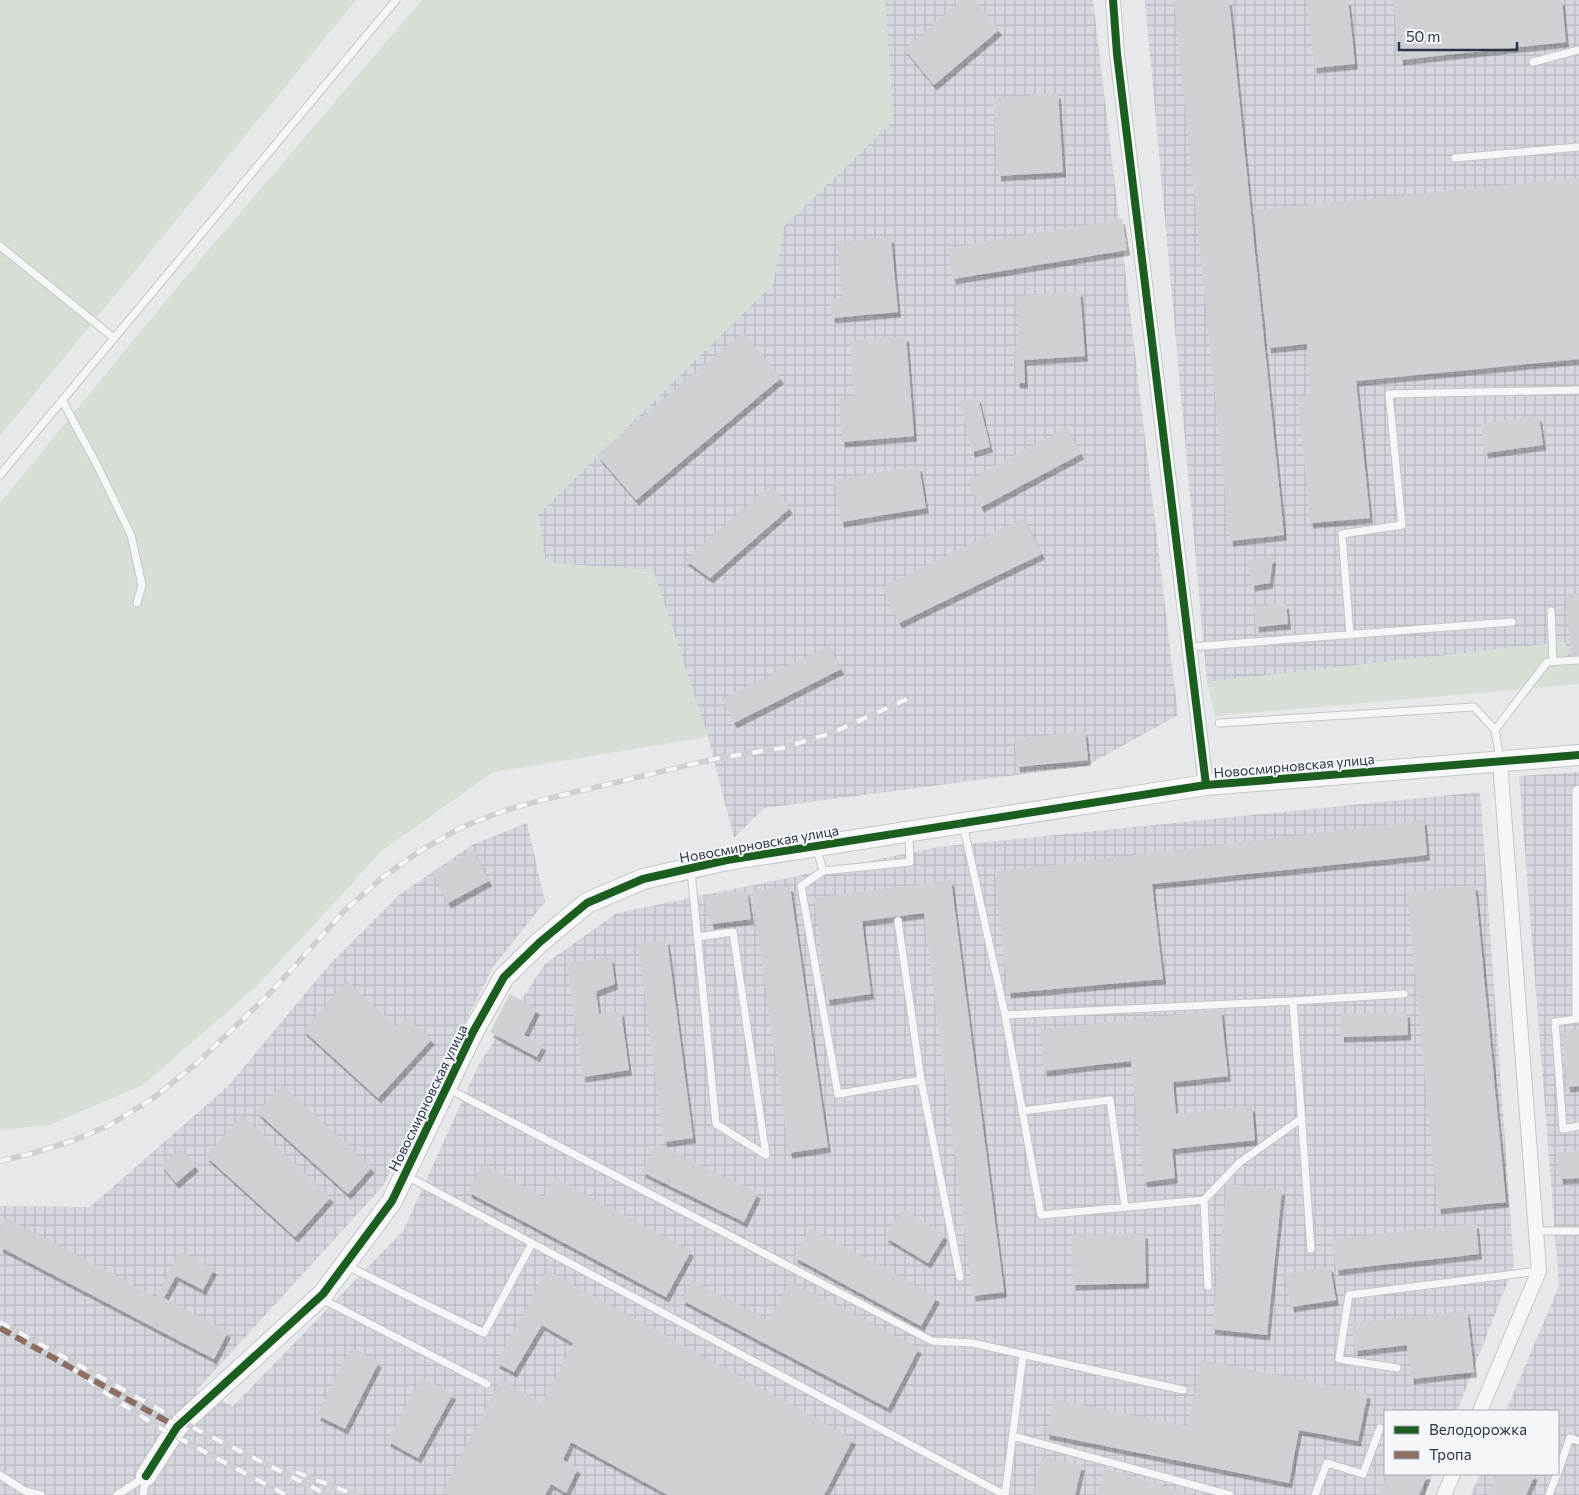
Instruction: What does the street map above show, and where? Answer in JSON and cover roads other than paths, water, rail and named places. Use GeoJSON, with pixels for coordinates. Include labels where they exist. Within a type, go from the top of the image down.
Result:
{"type":"FeatureCollection","features":[{"type":"Feature","properties":{"kind":"street"},"geometry":{"type":"LineString","coordinates":[[1113,0],[1117,54],[1206,786]]}},
{"type":"Feature","properties":{"kind":"street","name":"Новосмирновская улица"},"geometry":{"type":"LineString","coordinates":[[144,1486],[177,1427],[319,1297],[344,1265],[392,1201],[473,1032],[504,977],[540,942],[587,903],[643,879],[727,860],[1206,786],[1579,755]]}},
{"type":"Feature","properties":{"kind":"street"},"geometry":{"type":"LineString","coordinates":[[1480,1410],[1539,1271],[1500,762]]}},
{"type":"Feature","properties":{"kind":"street"},"geometry":{"type":"LineString","coordinates":[[1444,1495],[1453,1475]]}},
{"type":"Feature","properties":{"kind":"lane"},"geometry":{"type":"LineString","coordinates":[[0,474],[396,0]]}},
{"type":"Feature","properties":{"kind":"lane"},"geometry":{"type":"LineString","coordinates":[[1533,62],[1579,50]]}},
{"type":"Feature","properties":{"kind":"lane"},"geometry":{"type":"LineString","coordinates":[[1455,158],[1579,147]]}},
{"type":"Feature","properties":{"kind":"lane"},"geometry":{"type":"LineString","coordinates":[[0,246],[114,338]]}},
{"type":"Feature","properties":{"kind":"lane"},"geometry":{"type":"LineString","coordinates":[[1350,635],[1342,534],[1402,525],[1389,394],[1579,390]]}},
{"type":"Feature","properties":{"kind":"lane"},"geometry":{"type":"LineString","coordinates":[[62,400],[131,535],[142,585],[137,602]]}},
{"type":"Feature","properties":{"kind":"lane"},"geometry":{"type":"LineString","coordinates":[[1551,611],[1553,662]]}},
{"type":"Feature","properties":{"kind":"lane"},"geometry":{"type":"LineString","coordinates":[[1190,648],[1512,622]]}},
{"type":"Feature","properties":{"kind":"lane"},"geometry":{"type":"LineString","coordinates":[[1495,730],[1547,662],[1579,660]]}},
{"type":"Feature","properties":{"kind":"lane"},"geometry":{"type":"LineString","coordinates":[[1219,723],[1474,707],[1495,730],[1500,762]]}},
{"type":"Feature","properties":{"kind":"lane"},"geometry":{"type":"LineString","coordinates":[[1579,789],[1576,790],[1577,1019],[1555,1022],[1563,1129],[1579,1126]]}},
{"type":"Feature","properties":{"kind":"lane"},"geometry":{"type":"LineString","coordinates":[[962,823],[1005,1015],[1041,1215],[1204,1200],[1239,1163],[1302,1118]]}},
{"type":"Feature","properties":{"kind":"lane"},"geometry":{"type":"LineString","coordinates":[[908,832],[910,862],[823,871],[801,886],[838,1094],[921,1080]]}},
{"type":"Feature","properties":{"kind":"lane"},"geometry":{"type":"LineString","coordinates":[[816,846],[823,871]]}},
{"type":"Feature","properties":{"kind":"lane"},"geometry":{"type":"LineString","coordinates":[[691,868],[697,937],[716,1124],[766,1155],[733,932],[697,937]]}},
{"type":"Feature","properties":{"kind":"lane"},"geometry":{"type":"LineString","coordinates":[[898,921],[921,1080],[960,1277]]}},
{"type":"Feature","properties":{"kind":"lane"},"geometry":{"type":"LineString","coordinates":[[1005,1015],[1404,994]]}},
{"type":"Feature","properties":{"kind":"lane"},"geometry":{"type":"LineString","coordinates":[[1293,1001],[1311,1249]]}},
{"type":"Feature","properties":{"kind":"lane"},"geometry":{"type":"LineString","coordinates":[[447,1088],[932,1341],[972,1344],[1183,1390]]}},
{"type":"Feature","properties":{"kind":"lane"},"geometry":{"type":"LineString","coordinates":[[1022,1111],[1110,1100],[1125,1207]]}},
{"type":"Feature","properties":{"kind":"lane"},"geometry":{"type":"LineString","coordinates":[[405,1174],[1005,1495],[1023,1355]]}},
{"type":"Feature","properties":{"kind":"lane"},"geometry":{"type":"LineString","coordinates":[[1204,1200],[1208,1286]]}},
{"type":"Feature","properties":{"kind":"lane"},"geometry":{"type":"LineString","coordinates":[[1536,1230],[1579,1231]]}},
{"type":"Feature","properties":{"kind":"lane"},"geometry":{"type":"LineString","coordinates":[[344,1265],[484,1334],[532,1243]]}},
{"type":"Feature","properties":{"kind":"lane"},"geometry":{"type":"LineString","coordinates":[[1397,1368],[1339,1358],[1349,1295],[1539,1271]]}},
{"type":"Feature","properties":{"kind":"lane"},"geometry":{"type":"LineString","coordinates":[[319,1297],[487,1384]]}},
{"type":"Feature","properties":{"kind":"lane"},"geometry":{"type":"LineString","coordinates":[[1315,1495],[1328,1463],[1362,1474],[1380,1428]]}},
{"type":"Feature","properties":{"kind":"lane"},"geometry":{"type":"LineString","coordinates":[[1013,1436],[1230,1495]]}},
{"type":"Feature","properties":{"kind":"lane"},"geometry":{"type":"LineString","coordinates":[[1559,1470],[1570,1438],[1579,1441]]}},
{"type":"Feature","properties":{"kind":"lane"},"geometry":{"type":"LineString","coordinates":[[0,1475],[25,1491],[41,1495]]}},
{"type":"Feature","properties":{"kind":"lane"},"geometry":{"type":"LineString","coordinates":[[1549,1495],[1557,1475]]}},
{"type":"Feature","properties":{"kind":"lane"},"geometry":{"type":"LineString","coordinates":[[117,1495],[144,1486]]}},
{"type":"Feature","properties":{"kind":"railway"},"geometry":{"type":"LineString","coordinates":[[0,1161],[69,1142],[108,1126],[152,1099],[197,1063],[273,990],[345,910],[383,877],[420,851],[460,828],[503,811],[546,799],[714,759],[782,748],[832,733],[907,699]]}},
{"type":"Feature","properties":{"kind":"railway"},"geometry":{"type":"LineString","coordinates":[[0,1322],[182,1422],[328,1495]]}},
{"type":"Feature","properties":{"kind":"railway"},"geometry":{"type":"LineString","coordinates":[[68,1365],[110,1396],[158,1427],[286,1495]]}},
{"type":"Feature","properties":{"kind":"railway"},"geometry":{"type":"LineString","coordinates":[[296,1472],[355,1495]]}}]}
